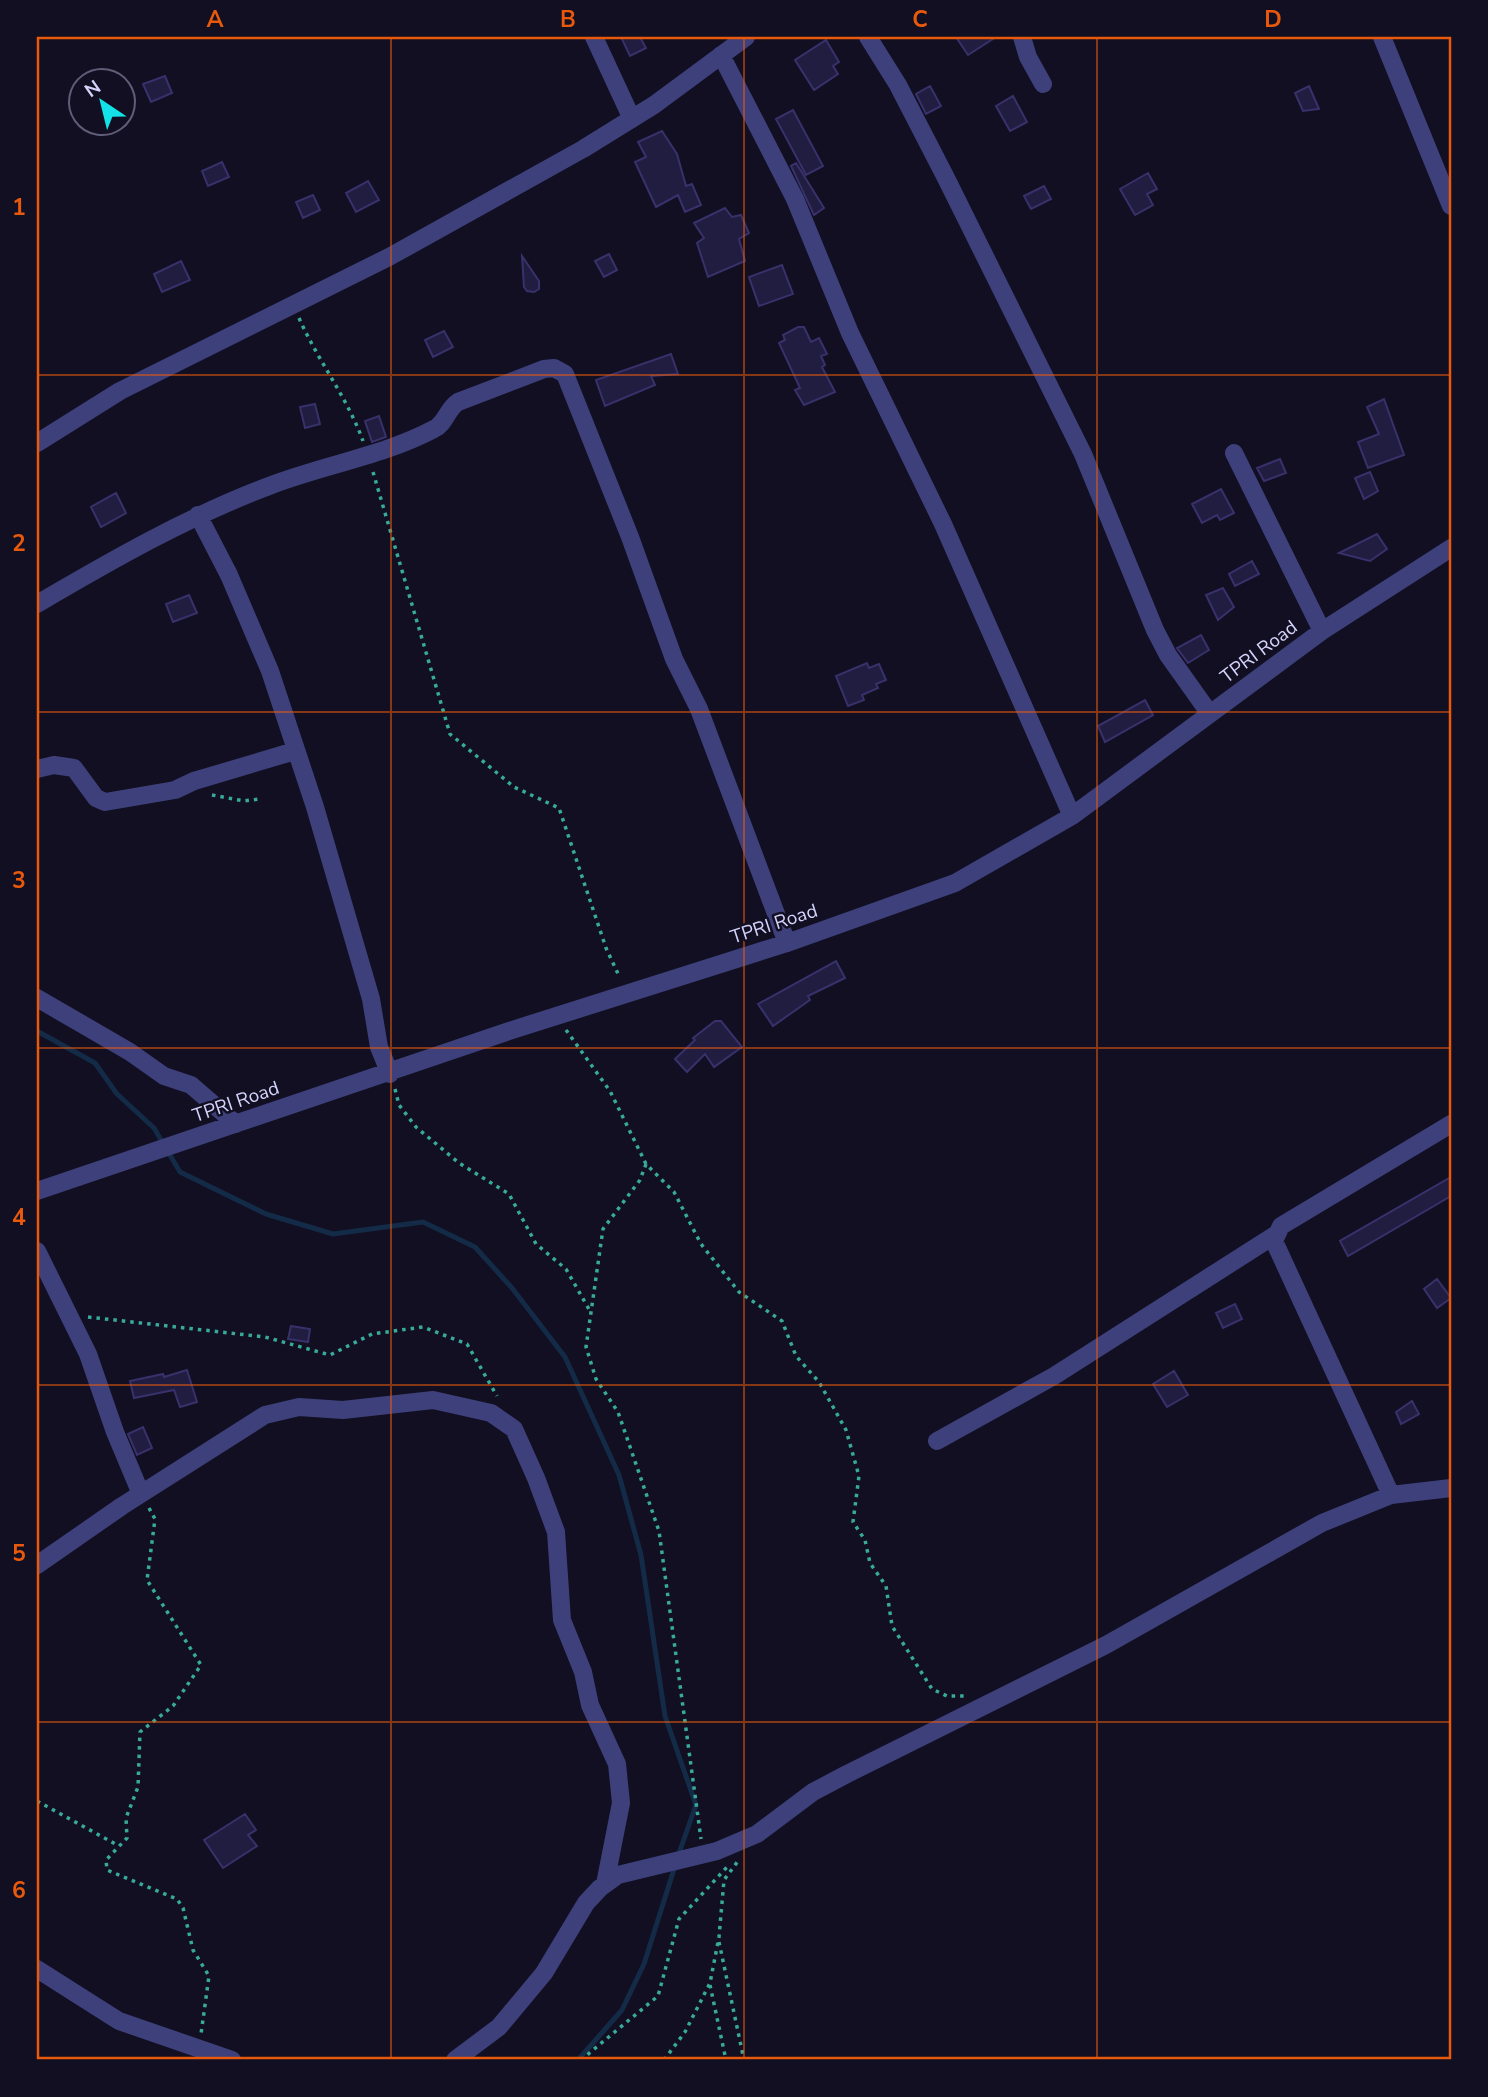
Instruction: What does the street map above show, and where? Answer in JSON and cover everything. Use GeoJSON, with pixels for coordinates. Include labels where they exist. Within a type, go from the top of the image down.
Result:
{"type":"FeatureCollection","features":[{"type":"Feature","properties":{"kind":"street"},"geometry":{"type":"LineString","coordinates":[[594,37],[632,119]]}},
{"type":"Feature","properties":{"kind":"street"},"geometry":{"type":"LineString","coordinates":[[37,443],[120,391],[389,257],[632,119],[746,37]]}},
{"type":"Feature","properties":{"kind":"street"},"geometry":{"type":"LineString","coordinates":[[869,37],[934,155],[1083,454],[1155,630],[1168,655],[1210,714]]}},
{"type":"Feature","properties":{"kind":"street"},"geometry":{"type":"LineString","coordinates":[[1022,37],[1028,57],[1043,84]]}},
{"type":"Feature","properties":{"kind":"street"},"geometry":{"type":"LineString","coordinates":[[1382,37],[1451,206]]}},
{"type":"Feature","properties":{"kind":"street"},"geometry":{"type":"LineString","coordinates":[[721,55],[794,200],[850,333],[943,524],[1072,816]]}},
{"type":"Feature","properties":{"kind":"street"},"geometry":{"type":"LineString","coordinates":[[37,604],[198,515],[270,485],[369,455],[435,429],[451,406],[458,402],[544,369],[554,368],[565,374],[630,537],[674,660],[699,709],[787,943]]}},
{"type":"Feature","properties":{"kind":"street"},"geometry":{"type":"LineString","coordinates":[[1234,453],[1322,631]]}},
{"type":"Feature","properties":{"kind":"street"},"geometry":{"type":"LineString","coordinates":[[198,515],[252,625],[315,807],[371,999],[379,1047],[390,1074]]}},
{"type":"Feature","properties":{"kind":"street","name":"TPRI Road"},"geometry":{"type":"LineString","coordinates":[[37,1191],[556,1016],[787,943],[955,883],[1072,816],[1322,631],[1451,548]]}},
{"type":"Feature","properties":{"kind":"street"},"geometry":{"type":"LineString","coordinates":[[37,769],[54,765],[74,768],[96,798],[105,802],[183,787],[295,751]]}},
{"type":"Feature","properties":{"kind":"street"},"geometry":{"type":"LineString","coordinates":[[37,998],[130,1052],[164,1076],[191,1085],[236,1124]]}},
{"type":"Feature","properties":{"kind":"street"},"geometry":{"type":"LineString","coordinates":[[937,1441],[1054,1376],[1275,1235],[1281,1226],[1451,1124]]}},
{"type":"Feature","properties":{"kind":"street"},"geometry":{"type":"LineString","coordinates":[[1275,1235],[1275,1247],[1391,1495]]}},
{"type":"Feature","properties":{"kind":"street"},"geometry":{"type":"LineString","coordinates":[[37,1251],[88,1354],[115,1433],[141,1494]]}},
{"type":"Feature","properties":{"kind":"street"},"geometry":{"type":"LineString","coordinates":[[37,1564],[265,1415],[299,1407],[343,1410],[433,1400],[491,1413],[509,1423],[519,1437],[556,1532],[562,1620],[621,1783],[616,1839],[605,1884]]}},
{"type":"Feature","properties":{"kind":"street"},"geometry":{"type":"LineString","coordinates":[[455,2060],[499,2027],[544,1973],[586,1903],[618,1875],[703,1853],[757,1833],[813,1792],[1106,1645],[1322,1523],[1391,1495],[1451,1488]]}},
{"type":"Feature","properties":{"kind":"street"},"geometry":{"type":"LineString","coordinates":[[37,1969],[119,2021],[232,2060]]}},
{"type":"Feature","properties":{"kind":"path"},"geometry":{"type":"LineString","coordinates":[[293,305],[315,355],[353,412],[369,455],[450,734],[514,787],[559,808],[606,948],[627,993]]}},
{"type":"Feature","properties":{"kind":"path"},"geometry":{"type":"LineString","coordinates":[[183,787],[232,800],[259,799]]}},
{"type":"Feature","properties":{"kind":"path"},"geometry":{"type":"LineString","coordinates":[[556,1016],[610,1091],[646,1164],[674,1192],[701,1244],[739,1292],[782,1321],[796,1356],[819,1382],[846,1430],[859,1476],[853,1522],[865,1540],[870,1563],[886,1586],[892,1626],[932,1689],[947,1696],[974,1696],[996,1701]]}},
{"type":"Feature","properties":{"kind":"path"},"geometry":{"type":"LineString","coordinates":[[390,1074],[399,1105],[416,1127],[459,1163],[509,1194],[536,1244],[566,1269],[591,1313]]}},
{"type":"Feature","properties":{"kind":"path"},"geometry":{"type":"LineString","coordinates":[[646,1164],[640,1180],[603,1228],[586,1347],[596,1379],[618,1412],[659,1531],[703,1853]]}},
{"type":"Feature","properties":{"kind":"path"},"geometry":{"type":"LineString","coordinates":[[70,1315],[265,1337],[330,1355],[372,1334],[423,1327],[467,1344],[492,1385],[509,1423]]}},
{"type":"Feature","properties":{"kind":"path"},"geometry":{"type":"LineString","coordinates":[[141,1494],[155,1519],[147,1580],[201,1665],[173,1706],[140,1732],[138,1787],[126,1818],[127,1838],[106,1860],[107,1870],[177,1899],[183,1908],[193,1950],[209,1976],[200,2050]]}},
{"type":"Feature","properties":{"kind":"path"},"geometry":{"type":"LineString","coordinates":[[37,1801],[119,1846]]}},
{"type":"Feature","properties":{"kind":"path"},"geometry":{"type":"LineString","coordinates":[[664,2060],[685,2032],[710,1983],[719,1937],[723,1880],[757,1833]]}},
{"type":"Feature","properties":{"kind":"path"},"geometry":{"type":"LineString","coordinates":[[581,2060],[658,1996],[680,1919],[757,1833]]}},
{"type":"Feature","properties":{"kind":"path"},"geometry":{"type":"LineString","coordinates":[[719,1937],[744,2060]]}},
{"type":"Feature","properties":{"kind":"path"},"geometry":{"type":"LineString","coordinates":[[710,1983],[726,2060]]}},
{"type":"Feature","properties":{"kind":"building"},"geometry":{"type":"Polygon","coordinates":[[[621,37],[640,37],[646,48],[630,56],[621,37]]]}},
{"type":"Feature","properties":{"kind":"building"},"geometry":{"type":"Polygon","coordinates":[[[956,37],[996,37],[968,55],[956,37]]]}},
{"type":"Feature","properties":{"kind":"building"},"geometry":{"type":"Polygon","coordinates":[[[826,40],[839,62],[833,66],[838,74],[814,90],[795,60],[826,40]]]}},
{"type":"Feature","properties":{"kind":"building"},"geometry":{"type":"Polygon","coordinates":[[[165,76],[172,93],[151,102],[143,84],[165,76]]]}},
{"type":"Feature","properties":{"kind":"building"},"geometry":{"type":"Polygon","coordinates":[[[930,86],[941,106],[926,114],[916,94],[930,86]]]}},
{"type":"Feature","properties":{"kind":"building"},"geometry":{"type":"Polygon","coordinates":[[[1309,86],[1319,109],[1303,111],[1295,93],[1309,86]]]}},
{"type":"Feature","properties":{"kind":"building"},"geometry":{"type":"Polygon","coordinates":[[[1013,96],[1027,122],[1010,131],[996,106],[1013,96]]]}},
{"type":"Feature","properties":{"kind":"building"},"geometry":{"type":"Polygon","coordinates":[[[793,110],[823,166],[806,175],[776,119],[793,110]]]}},
{"type":"Feature","properties":{"kind":"building"},"geometry":{"type":"Polygon","coordinates":[[[662,131],[677,154],[686,186],[692,184],[701,205],[685,212],[678,195],[656,207],[635,162],[646,157],[638,142],[662,131]]]}},
{"type":"Feature","properties":{"kind":"building"},"geometry":{"type":"Polygon","coordinates":[[[222,162],[229,177],[208,186],[202,171],[222,162]]]}},
{"type":"Feature","properties":{"kind":"building"},"geometry":{"type":"Polygon","coordinates":[[[796,163],[824,208],[814,215],[791,166],[796,163]]]}},
{"type":"Feature","properties":{"kind":"building"},"geometry":{"type":"Polygon","coordinates":[[[1148,173],[1157,189],[1147,194],[1153,205],[1135,215],[1120,189],[1148,173]]]}},
{"type":"Feature","properties":{"kind":"building"},"geometry":{"type":"Polygon","coordinates":[[[368,181],[379,200],[356,212],[346,193],[368,181]]]}},
{"type":"Feature","properties":{"kind":"building"},"geometry":{"type":"Polygon","coordinates":[[[1044,186],[1051,199],[1031,209],[1024,196],[1044,186]]]}},
{"type":"Feature","properties":{"kind":"building"},"geometry":{"type":"Polygon","coordinates":[[[313,195],[320,210],[303,218],[296,202],[313,195]]]}},
{"type":"Feature","properties":{"kind":"building"},"geometry":{"type":"Polygon","coordinates":[[[725,208],[732,217],[741,215],[749,233],[739,239],[745,261],[708,277],[697,243],[704,238],[694,223],[725,208]]]}},
{"type":"Feature","properties":{"kind":"building"},"geometry":{"type":"Polygon","coordinates":[[[609,254],[617,270],[604,277],[595,261],[609,254]]]}},
{"type":"Feature","properties":{"kind":"building"},"geometry":{"type":"Polygon","coordinates":[[[522,256],[539,281],[539,289],[534,292],[527,291],[524,287],[522,256]]]}},
{"type":"Feature","properties":{"kind":"building"},"geometry":{"type":"Polygon","coordinates":[[[181,261],[190,280],[162,292],[154,274],[181,261]]]}},
{"type":"Feature","properties":{"kind":"building"},"geometry":{"type":"Polygon","coordinates":[[[782,265],[793,294],[759,306],[749,277],[782,265]]]}},
{"type":"Feature","properties":{"kind":"building"},"geometry":{"type":"Polygon","coordinates":[[[798,327],[804,327],[811,342],[819,338],[827,354],[821,356],[825,365],[822,367],[835,392],[804,405],[795,390],[800,388],[779,343],[785,340],[783,335],[798,327]]]}},
{"type":"Feature","properties":{"kind":"building"},"geometry":{"type":"Polygon","coordinates":[[[444,331],[453,347],[433,357],[425,340],[444,331]]]}},
{"type":"Feature","properties":{"kind":"building"},"geometry":{"type":"Polygon","coordinates":[[[671,354],[678,374],[651,376],[655,385],[605,406],[596,380],[671,354]]]}},
{"type":"Feature","properties":{"kind":"building"},"geometry":{"type":"Polygon","coordinates":[[[1384,399],[1404,455],[1368,468],[1358,442],[1379,434],[1367,407],[1384,399]]]}},
{"type":"Feature","properties":{"kind":"building"},"geometry":{"type":"Polygon","coordinates":[[[315,404],[320,424],[305,428],[300,407],[315,404]]]}},
{"type":"Feature","properties":{"kind":"building"},"geometry":{"type":"Polygon","coordinates":[[[379,416],[386,437],[372,442],[365,421],[379,416]]]}},
{"type":"Feature","properties":{"kind":"building"},"geometry":{"type":"Polygon","coordinates":[[[1280,459],[1286,473],[1264,481],[1257,468],[1280,459]]]}},
{"type":"Feature","properties":{"kind":"building"},"geometry":{"type":"Polygon","coordinates":[[[1370,472],[1378,491],[1364,499],[1355,478],[1370,472]]]}},
{"type":"Feature","properties":{"kind":"building"},"geometry":{"type":"Polygon","coordinates":[[[1221,489],[1234,513],[1220,520],[1217,515],[1202,523],[1192,504],[1221,489]]]}},
{"type":"Feature","properties":{"kind":"building"},"geometry":{"type":"Polygon","coordinates":[[[116,493],[126,513],[101,527],[91,507],[116,493]]]}},
{"type":"Feature","properties":{"kind":"building"},"geometry":{"type":"Polygon","coordinates":[[[1377,534],[1387,549],[1370,561],[1339,553],[1377,534]]]}},
{"type":"Feature","properties":{"kind":"building"},"geometry":{"type":"Polygon","coordinates":[[[1252,561],[1259,574],[1235,586],[1229,574],[1252,561]]]}},
{"type":"Feature","properties":{"kind":"building"},"geometry":{"type":"Polygon","coordinates":[[[1223,588],[1234,607],[1218,620],[1206,595],[1223,588]]]}},
{"type":"Feature","properties":{"kind":"building"},"geometry":{"type":"Polygon","coordinates":[[[189,595],[197,613],[173,622],[166,604],[189,595]]]}},
{"type":"Feature","properties":{"kind":"building"},"geometry":{"type":"Polygon","coordinates":[[[1201,635],[1209,650],[1188,663],[1177,648],[1201,635]]]}},
{"type":"Feature","properties":{"kind":"building"},"geometry":{"type":"Polygon","coordinates":[[[867,663],[869,668],[879,664],[886,680],[876,684],[878,688],[862,695],[864,700],[848,706],[836,676],[867,663]]]}},
{"type":"Feature","properties":{"kind":"building"},"geometry":{"type":"Polygon","coordinates":[[[1145,700],[1153,715],[1105,742],[1098,726],[1145,700]]]}},
{"type":"Feature","properties":{"kind":"building"},"geometry":{"type":"Polygon","coordinates":[[[836,961],[845,978],[808,996],[810,1000],[773,1026],[758,1004],[836,961]]]}},
{"type":"Feature","properties":{"kind":"building"},"geometry":{"type":"Polygon","coordinates":[[[715,1021],[721,1021],[742,1047],[714,1067],[705,1054],[687,1072],[675,1059],[695,1040],[693,1038],[715,1021]]]}},
{"type":"Feature","properties":{"kind":"building"},"geometry":{"type":"Polygon","coordinates":[[[1451,1177],[1451,1196],[1348,1256],[1340,1241],[1451,1177]]]}},
{"type":"Feature","properties":{"kind":"building"},"geometry":{"type":"Polygon","coordinates":[[[1437,1279],[1451,1298],[1437,1308],[1424,1289],[1437,1279]]]}},
{"type":"Feature","properties":{"kind":"building"},"geometry":{"type":"Polygon","coordinates":[[[1235,1304],[1242,1319],[1223,1328],[1216,1313],[1235,1304]]]}},
{"type":"Feature","properties":{"kind":"building"},"geometry":{"type":"Polygon","coordinates":[[[291,1326],[310,1329],[308,1342],[288,1339],[291,1326]]]}},
{"type":"Feature","properties":{"kind":"building"},"geometry":{"type":"Polygon","coordinates":[[[187,1370],[197,1402],[180,1407],[174,1390],[134,1398],[130,1381],[163,1374],[164,1377],[187,1370]]]}},
{"type":"Feature","properties":{"kind":"building"},"geometry":{"type":"Polygon","coordinates":[[[1174,1371],[1188,1395],[1167,1407],[1153,1384],[1174,1371]]]}},
{"type":"Feature","properties":{"kind":"building"},"geometry":{"type":"Polygon","coordinates":[[[1412,1401],[1419,1414],[1401,1424],[1396,1412],[1412,1401]]]}},
{"type":"Feature","properties":{"kind":"building"},"geometry":{"type":"Polygon","coordinates":[[[143,1427],[152,1448],[137,1455],[128,1434],[143,1427]]]}},
{"type":"Feature","properties":{"kind":"building"},"geometry":{"type":"Polygon","coordinates":[[[245,1814],[256,1830],[248,1835],[257,1846],[223,1868],[204,1840],[245,1814]]]}},
{"type":"Feature","properties":{"kind":"waterway"},"geometry":{"type":"LineString","coordinates":[[37,1031],[95,1063],[117,1094],[154,1128],[180,1172],[266,1214],[333,1234],[423,1222],[475,1247],[512,1288],[565,1357],[619,1475],[641,1555],[665,1716],[696,1805],[678,1856]]}},
{"type":"Feature","properties":{"kind":"waterway"},"geometry":{"type":"LineString","coordinates":[[578,2060],[622,2010],[644,1964],[675,1866]]}}]}
